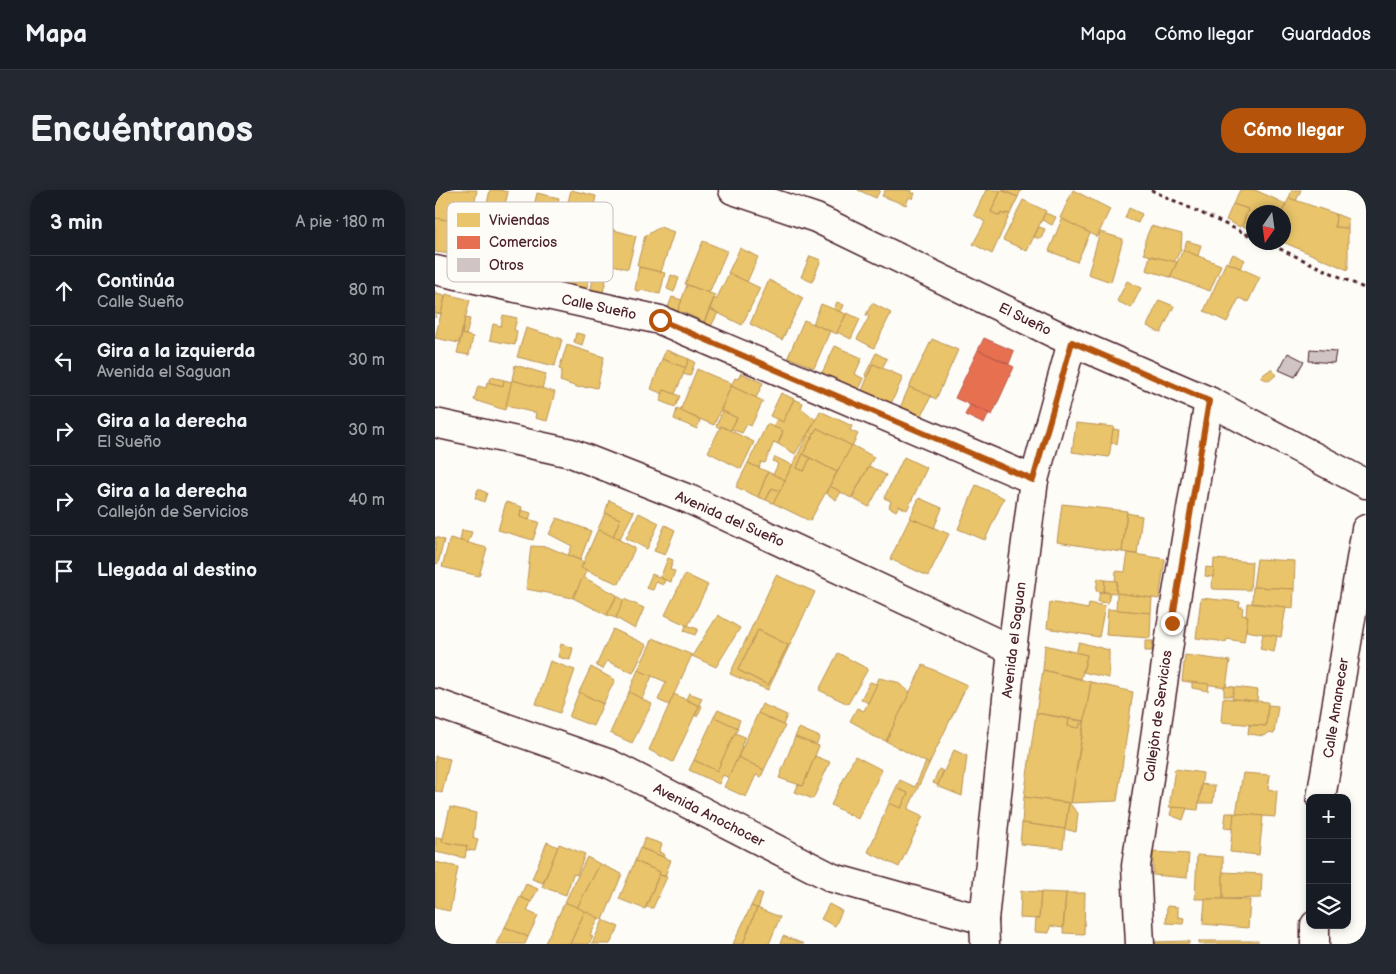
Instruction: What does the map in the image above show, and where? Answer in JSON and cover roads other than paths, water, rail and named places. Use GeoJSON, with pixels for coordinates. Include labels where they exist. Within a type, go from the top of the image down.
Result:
{"type":"FeatureCollection","features":[{"type":"Feature","properties":{"kind":"street","name":"El Sueño"},"geometry":{"type":"LineString","coordinates":[[733,190],[815,218],[1072,342],[1209,401],[1366,484]]}},
{"type":"Feature","properties":{"kind":"street","name":"Calle Sueño"},"geometry":{"type":"LineString","coordinates":[[489,282],[660,320],[1033,480]]}},
{"type":"Feature","properties":{"kind":"street","name":"Avenida el Saguan"},"geometry":{"type":"LineString","coordinates":[[985,932],[1012,650],[1033,480],[1072,342]]}},
{"type":"Feature","properties":{"kind":"street","name":"Callejón de Servicios"},"geometry":{"type":"LineString","coordinates":[[1140,944],[1136,866],[1172,623],[1209,401]]}},
{"type":"Feature","properties":{"kind":"street","name":"Avenida del Sueño"},"geometry":{"type":"LineString","coordinates":[[435,423],[571,453],[691,500],[1012,650]]}},
{"type":"Feature","properties":{"kind":"street","name":"Calle Amanecer"},"geometry":{"type":"LineString","coordinates":[[1322,794],[1366,529]]}},
{"type":"Feature","properties":{"kind":"street","name":"Avenida Anochocer"},"geometry":{"type":"LineString","coordinates":[[435,703],[609,764],[833,878],[985,932]]}},
{"type":"Feature","properties":{"kind":"street"},"geometry":{"type":"LineString","coordinates":[[1315,929],[1315,944]]}}]}
